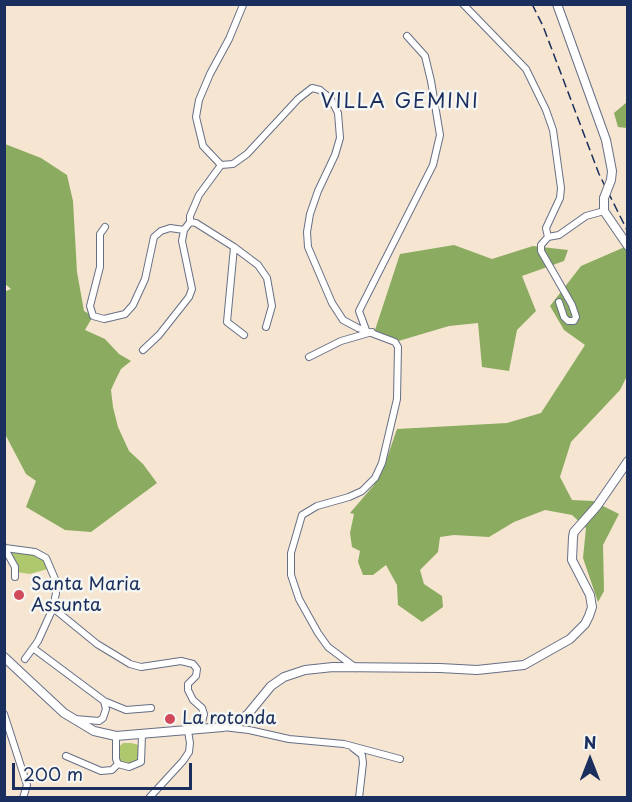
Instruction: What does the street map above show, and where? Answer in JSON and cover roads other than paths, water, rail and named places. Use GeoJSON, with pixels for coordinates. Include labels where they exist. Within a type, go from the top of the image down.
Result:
{"type":"FeatureCollection","features":[{"type":"Feature","properties":{"kind":"street"},"geometry":{"type":"LineString","coordinates":[[463,4],[526,69],[546,110],[553,130],[561,188],[560,198],[546,228],[548,237]]}},
{"type":"Feature","properties":{"kind":"street"},"geometry":{"type":"LineString","coordinates":[[557,4],[606,140],[612,171],[604,198],[604,211],[627,246]]}},
{"type":"Feature","properties":{"kind":"street"},"geometry":{"type":"LineString","coordinates":[[221,165],[203,146],[196,117],[199,100],[243,5]]}},
{"type":"Feature","properties":{"kind":"street"},"geometry":{"type":"LineString","coordinates":[[369,331],[359,311],[432,165],[440,135],[425,56],[407,36]]}},
{"type":"Feature","properties":{"kind":"street"},"geometry":{"type":"LineString","coordinates":[[143,350],[159,335],[189,297],[192,289],[182,241],[184,230],[190,222],[190,216],[199,195],[221,165],[233,164],[247,154],[298,99],[312,88],[320,90],[331,99],[338,113],[340,138],[310,214],[307,232],[308,247],[336,310],[344,320],[395,342],[398,347],[397,399],[382,463],[375,477],[362,491],[317,506],[302,515],[291,553],[291,575],[296,591],[318,633],[328,646],[357,669]]}},
{"type":"Feature","properties":{"kind":"street"},"geometry":{"type":"LineString","coordinates":[[559,302],[564,317],[568,321],[574,321],[576,317],[572,305],[541,251],[542,245],[548,237],[559,235],[586,216],[604,211]]}},
{"type":"Feature","properties":{"kind":"street"},"geometry":{"type":"LineString","coordinates":[[190,222],[196,223],[234,247],[258,265],[267,278],[273,306],[266,327]]}},
{"type":"Feature","properties":{"kind":"street"},"geometry":{"type":"LineString","coordinates":[[105,227],[100,234],[100,267],[90,306],[93,316],[104,319],[125,314],[133,305],[145,279],[154,237],[170,228],[184,230]]}},
{"type":"Feature","properties":{"kind":"street"},"geometry":{"type":"LineString","coordinates":[[234,247],[227,322],[244,335]]}},
{"type":"Feature","properties":{"kind":"street"},"geometry":{"type":"LineString","coordinates":[[309,357],[351,337],[364,336],[369,331]]}},
{"type":"Feature","properties":{"kind":"street"},"geometry":{"type":"LineString","coordinates":[[223,727],[248,714],[265,692],[284,677],[295,673],[320,668],[477,670],[524,665],[570,639],[585,624],[592,607],[590,595],[572,561],[574,532],[597,506],[627,461]]}},
{"type":"Feature","properties":{"kind":"street"},"geometry":{"type":"LineString","coordinates":[[5,548],[15,567],[15,577]]}},
{"type":"Feature","properties":{"kind":"street"},"geometry":{"type":"LineString","coordinates":[[5,548],[35,552],[46,558],[55,579],[56,593],[53,608],[38,641],[25,659]]}},
{"type":"Feature","properties":{"kind":"street"},"geometry":{"type":"LineString","coordinates":[[53,608],[97,644],[130,664],[141,667],[181,661],[193,664],[197,669],[196,676],[189,684],[188,690],[193,700],[202,708],[204,714],[202,722],[191,731],[189,752],[183,761],[149,798]]}},
{"type":"Feature","properties":{"kind":"street"},"geometry":{"type":"LineString","coordinates":[[33,648],[104,701],[126,710],[151,708]]}},
{"type":"Feature","properties":{"kind":"street"},"geometry":{"type":"LineString","coordinates":[[4,657],[72,718],[94,730],[116,736],[223,727],[289,739],[347,745],[400,759]]}},
{"type":"Feature","properties":{"kind":"street"},"geometry":{"type":"LineString","coordinates":[[72,718],[99,721],[103,718],[106,709],[104,701]]}},
{"type":"Feature","properties":{"kind":"street"},"geometry":{"type":"LineString","coordinates":[[4,714],[27,785],[23,798]]}},
{"type":"Feature","properties":{"kind":"street"},"geometry":{"type":"LineString","coordinates":[[118,764],[129,767],[141,762],[142,735]]}},
{"type":"Feature","properties":{"kind":"street"},"geometry":{"type":"LineString","coordinates":[[116,736],[115,752],[118,764]]}},
{"type":"Feature","properties":{"kind":"street"},"geometry":{"type":"LineString","coordinates":[[347,745],[362,755],[363,771],[359,798]]}},
{"type":"Feature","properties":{"kind":"street"},"geometry":{"type":"LineString","coordinates":[[66,756],[101,771],[112,770],[118,764]]}},
{"type":"Feature","properties":{"kind":"railway"},"geometry":{"type":"LineString","coordinates":[[532,4],[543,26],[599,174],[628,232]]}},
{"type":"Feature","properties":{"kind":"place","name":"Santa Maria Assunta"},"geometry":{"type":"Point","coordinates":[19,595]}},
{"type":"Feature","properties":{"kind":"place","name":"La rotonda"},"geometry":{"type":"Point","coordinates":[170,719]}},
{"type":"Feature","properties":{"kind":"district","name":"VILLA GEMINI"},"geometry":{"type":"Point","coordinates":[400,102]}}]}
